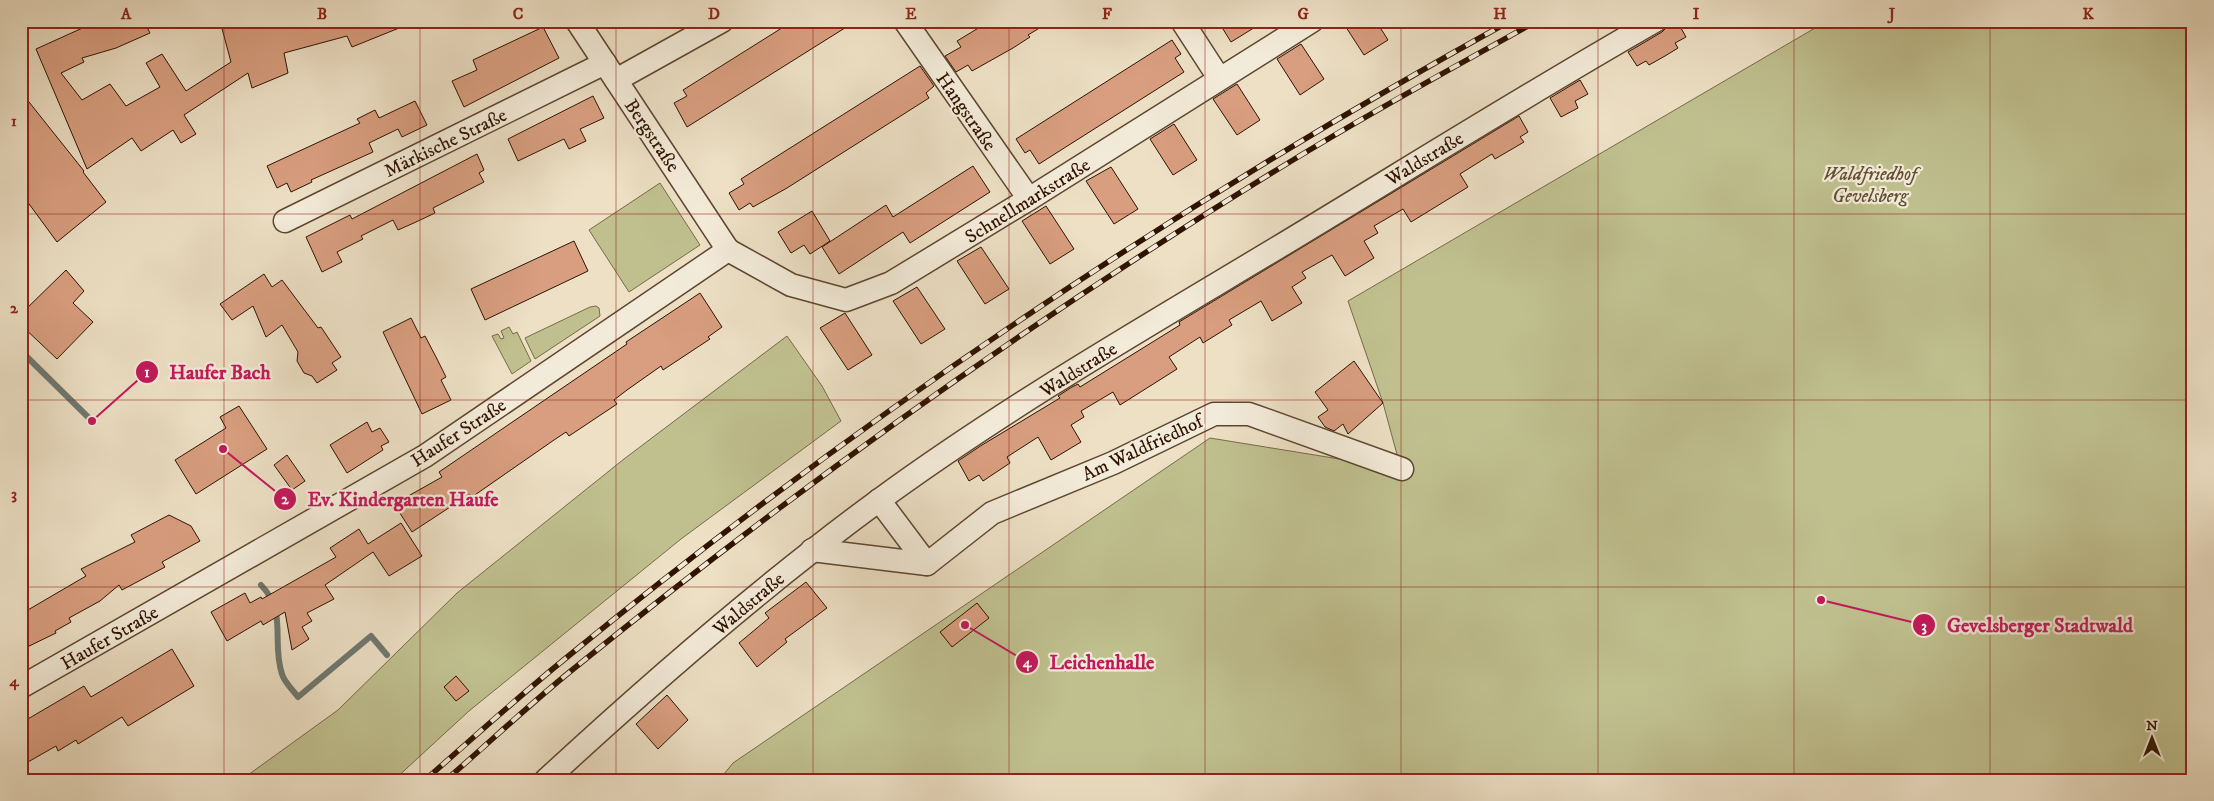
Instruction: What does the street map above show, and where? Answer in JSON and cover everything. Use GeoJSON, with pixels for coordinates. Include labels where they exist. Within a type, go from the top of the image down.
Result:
{"type":"FeatureCollection","features":[{"type":"Feature","properties":{"kind":"street","name":"Bergstraße"},"geometry":{"type":"LineString","coordinates":[[578,21],[728,250]]}},
{"type":"Feature","properties":{"kind":"street","name":"Märkische Straße"},"geometry":{"type":"LineString","coordinates":[[284,221],[722,21]]}},
{"type":"Feature","properties":{"kind":"street","name":"Hangstraße"},"geometry":{"type":"LineString","coordinates":[[905,21],[1029,200]]}},
{"type":"Feature","properties":{"kind":"street"},"geometry":{"type":"LineString","coordinates":[[1182,21],[1219,78]]}},
{"type":"Feature","properties":{"kind":"street","name":"Schnellmarkstraße"},"geometry":{"type":"LineString","coordinates":[[728,250],[791,285],[846,300],[891,283],[1029,200],[1219,78],[1312,21]]}},
{"type":"Feature","properties":{"kind":"street","name":"Waldstraße"},"geometry":{"type":"LineString","coordinates":[[546,780],[604,726],[812,550],[945,453],[1100,354],[1556,77],[1654,21]]}},
{"type":"Feature","properties":{"kind":"street","name":"Haufer Straße"},"geometry":{"type":"LineString","coordinates":[[21,687],[425,456],[728,250]]}},
{"type":"Feature","properties":{"kind":"street","name":"Am Waldfriedhof"},"geometry":{"type":"LineString","coordinates":[[928,564],[992,513],[1113,463],[1214,414],[1249,414],[1402,469]]}},
{"type":"Feature","properties":{"kind":"street"},"geometry":{"type":"LineString","coordinates":[[879,500],[928,564]]}},
{"type":"Feature","properties":{"kind":"street"},"geometry":{"type":"LineString","coordinates":[[812,550],[928,564]]}},
{"type":"Feature","properties":{"kind":"green space","name":"Waldfriedhof Gevelsberg"},"geometry":{"type":"Polygon","coordinates":[[[1827,21],[2193,21],[2193,780],[719,780],[733,763],[1210,438],[1401,469],[1383,403],[1348,301],[1827,21]]]}},
{"type":"Feature","properties":{"kind":"green space"},"geometry":{"type":"Polygon","coordinates":[[[660,183],[700,245],[629,292],[589,230],[660,183]]]}},
{"type":"Feature","properties":{"kind":"green space"},"geometry":{"type":"Polygon","coordinates":[[[596,306],[599,308],[600,316],[535,359],[525,338],[590,307],[596,306]]]}},
{"type":"Feature","properties":{"kind":"green space"},"geometry":{"type":"Polygon","coordinates":[[[509,327],[513,334],[517,332],[531,361],[512,374],[492,336],[498,334],[501,339],[504,338],[501,331],[509,327]]]}},
{"type":"Feature","properties":{"kind":"green space"},"geometry":{"type":"Polygon","coordinates":[[[787,336],[822,386],[841,421],[681,539],[469,711],[394,780],[241,780],[338,710],[457,593],[624,459],[787,336]]]}},
{"type":"Feature","properties":{"kind":"building"},"geometry":{"type":"Polygon","coordinates":[[[98,21],[144,21],[150,33],[116,48],[82,58],[84,62],[61,73],[82,100],[110,84],[126,106],[160,87],[146,63],[162,54],[186,91],[231,62],[220,21],[414,22],[352,47],[347,36],[284,53],[288,73],[252,88],[248,73],[184,115],[196,134],[181,143],[173,130],[141,151],[132,138],[87,169],[36,49],[98,21]]]}},
{"type":"Feature","properties":{"kind":"building"},"geometry":{"type":"Polygon","coordinates":[[[793,21],[856,21],[687,127],[674,103],[687,96],[683,90],[793,21]]]}},
{"type":"Feature","properties":{"kind":"building"},"geometry":{"type":"Polygon","coordinates":[[[990,21],[1051,21],[1028,35],[1030,37],[1013,48],[972,71],[968,65],[956,72],[945,56],[961,47],[957,41],[990,21]]]}},
{"type":"Feature","properties":{"kind":"building"},"geometry":{"type":"Polygon","coordinates":[[[1218,21],[1265,21],[1231,42],[1218,21]]]}},
{"type":"Feature","properties":{"kind":"building"},"geometry":{"type":"Polygon","coordinates":[[[1342,21],[1376,21],[1388,40],[1364,55],[1342,21]]]}},
{"type":"Feature","properties":{"kind":"building"},"geometry":{"type":"Polygon","coordinates":[[[1668,21],[1677,21],[1686,37],[1675,43],[1678,48],[1665,56],[1649,65],[1646,61],[1637,66],[1628,52],[1662,32],[1667,27],[1668,21]]]}},
{"type":"Feature","properties":{"kind":"building"},"geometry":{"type":"Polygon","coordinates":[[[543,27],[559,58],[464,107],[452,81],[477,70],[473,60],[543,27]]]}},
{"type":"Feature","properties":{"kind":"building"},"geometry":{"type":"Polygon","coordinates":[[[1172,40],[1181,54],[1175,58],[1184,72],[1039,164],[1030,150],[1025,153],[1016,139],[1172,40]]]}},
{"type":"Feature","properties":{"kind":"building"},"geometry":{"type":"Polygon","coordinates":[[[1301,44],[1324,79],[1300,95],[1277,59],[1301,44]]]}},
{"type":"Feature","properties":{"kind":"building"},"geometry":{"type":"Polygon","coordinates":[[[920,66],[934,86],[926,93],[929,98],[787,188],[753,207],[750,203],[739,210],[729,193],[744,184],[741,179],[920,66]]]}},
{"type":"Feature","properties":{"kind":"building"},"geometry":{"type":"Polygon","coordinates":[[[1580,80],[1588,94],[1575,101],[1578,108],[1561,117],[1550,98],[1580,80]]]}},
{"type":"Feature","properties":{"kind":"building"},"geometry":{"type":"Polygon","coordinates":[[[1237,84],[1260,120],[1237,135],[1213,99],[1237,84]]]}},
{"type":"Feature","properties":{"kind":"building"},"geometry":{"type":"Polygon","coordinates":[[[21,92],[84,171],[106,202],[57,242],[21,193],[21,92]]]}},
{"type":"Feature","properties":{"kind":"building"},"geometry":{"type":"Polygon","coordinates":[[[593,96],[604,118],[580,129],[586,141],[569,149],[564,139],[518,161],[508,139],[593,96]]]}},
{"type":"Feature","properties":{"kind":"building"},"geometry":{"type":"Polygon","coordinates":[[[415,101],[427,125],[402,137],[398,129],[369,143],[373,152],[311,180],[312,182],[291,192],[287,183],[277,188],[267,166],[360,123],[357,119],[375,110],[379,118],[415,101]]]}},
{"type":"Feature","properties":{"kind":"building"},"geometry":{"type":"Polygon","coordinates":[[[1519,116],[1528,132],[1520,137],[1524,142],[1495,159],[1492,154],[1460,174],[1468,187],[1411,222],[1403,209],[1374,226],[1378,233],[1364,241],[1374,258],[1345,276],[1332,255],[1302,272],[1306,278],[1292,287],[1302,303],[1272,321],[1261,301],[1229,320],[1232,325],[1203,343],[1200,337],[1169,357],[1177,369],[1120,405],[1113,392],[1081,411],[1084,417],[1071,425],[1081,442],[1051,460],[1038,437],[1007,457],[1010,463],[983,481],[979,475],[969,481],[958,461],[982,445],[1060,398],[1058,396],[1072,387],[1078,384],[1080,387],[1180,325],[1179,322],[1519,116]]]}},
{"type":"Feature","properties":{"kind":"building"},"geometry":{"type":"Polygon","coordinates":[[[1174,124],[1197,160],[1173,175],[1150,139],[1174,124]]]}},
{"type":"Feature","properties":{"kind":"building"},"geometry":{"type":"Polygon","coordinates":[[[477,154],[484,170],[479,173],[484,182],[433,208],[435,213],[398,230],[393,220],[361,236],[363,239],[337,252],[342,262],[322,272],[306,237],[350,215],[352,219],[477,154]]]}},
{"type":"Feature","properties":{"kind":"building"},"geometry":{"type":"Polygon","coordinates":[[[973,166],[990,192],[910,243],[903,232],[839,274],[822,247],[886,205],[893,217],[973,166]]]}},
{"type":"Feature","properties":{"kind":"building"},"geometry":{"type":"Polygon","coordinates":[[[1111,167],[1138,209],[1114,224],[1086,181],[1111,167]]]}},
{"type":"Feature","properties":{"kind":"building"},"geometry":{"type":"Polygon","coordinates":[[[1046,206],[1074,249],[1050,264],[1022,221],[1046,206]]]}},
{"type":"Feature","properties":{"kind":"building"},"geometry":{"type":"Polygon","coordinates":[[[812,211],[830,241],[810,254],[804,245],[791,253],[778,232],[812,211]]]}},
{"type":"Feature","properties":{"kind":"building"},"geometry":{"type":"Polygon","coordinates":[[[574,241],[588,271],[485,320],[471,289],[574,241]]]}},
{"type":"Feature","properties":{"kind":"building"},"geometry":{"type":"Polygon","coordinates":[[[981,247],[1009,289],[985,304],[957,261],[981,247]]]}},
{"type":"Feature","properties":{"kind":"building"},"geometry":{"type":"Polygon","coordinates":[[[66,270],[84,291],[73,303],[93,322],[57,359],[21,325],[21,314],[66,270]]]}},
{"type":"Feature","properties":{"kind":"building"},"geometry":{"type":"Polygon","coordinates":[[[264,274],[272,287],[282,280],[318,328],[321,327],[341,357],[332,363],[337,370],[317,383],[312,376],[304,373],[297,361],[298,352],[282,325],[266,337],[253,306],[232,320],[220,304],[264,274]]]}},
{"type":"Feature","properties":{"kind":"building"},"geometry":{"type":"Polygon","coordinates":[[[917,287],[945,329],[921,344],[893,301],[917,287]]]}},
{"type":"Feature","properties":{"kind":"building"},"geometry":{"type":"Polygon","coordinates":[[[700,293],[722,327],[708,337],[710,339],[663,370],[661,366],[614,400],[617,404],[569,436],[566,432],[472,497],[470,494],[412,532],[394,504],[442,477],[439,472],[700,293]]]}},
{"type":"Feature","properties":{"kind":"building"},"geometry":{"type":"Polygon","coordinates":[[[845,313],[872,355],[848,370],[820,328],[845,313]]]}},
{"type":"Feature","properties":{"kind":"building"},"geometry":{"type":"Polygon","coordinates":[[[411,318],[421,338],[425,336],[446,377],[441,380],[451,400],[422,414],[383,332],[411,318]]]}},
{"type":"Feature","properties":{"kind":"building"},"geometry":{"type":"Polygon","coordinates":[[[1354,361],[1383,403],[1348,434],[1343,424],[1334,431],[1325,427],[1318,417],[1328,410],[1315,392],[1354,361]]]}},
{"type":"Feature","properties":{"kind":"building"},"geometry":{"type":"Polygon","coordinates":[[[239,406],[267,449],[196,494],[175,460],[226,428],[220,417],[239,406]]]}},
{"type":"Feature","properties":{"kind":"building"},"geometry":{"type":"Polygon","coordinates":[[[367,422],[372,432],[380,428],[389,442],[381,446],[383,450],[347,473],[330,445],[367,422]]]}},
{"type":"Feature","properties":{"kind":"building"},"geometry":{"type":"Polygon","coordinates":[[[287,455],[305,481],[292,490],[274,465],[287,455]]]}},
{"type":"Feature","properties":{"kind":"building"},"geometry":{"type":"Polygon","coordinates":[[[169,515],[191,526],[200,541],[162,562],[165,567],[122,590],[119,585],[100,601],[69,618],[71,622],[55,631],[56,633],[21,650],[21,614],[86,576],[81,569],[135,542],[131,535],[169,515]]]}},
{"type":"Feature","properties":{"kind":"building"},"geometry":{"type":"Polygon","coordinates":[[[401,523],[422,556],[389,576],[373,552],[325,585],[334,599],[307,613],[312,621],[302,627],[309,639],[292,650],[285,612],[263,625],[261,621],[227,641],[211,612],[245,593],[250,603],[261,597],[262,599],[336,557],[330,548],[359,529],[368,544],[401,523]]]}},
{"type":"Feature","properties":{"kind":"building"},"geometry":{"type":"Polygon","coordinates":[[[806,582],[827,608],[785,639],[787,642],[757,667],[739,643],[769,618],[765,613],[806,582]]]}},
{"type":"Feature","properties":{"kind":"building"},"geometry":{"type":"Polygon","coordinates":[[[977,603],[989,618],[952,647],[940,632],[977,603]]]}},
{"type":"Feature","properties":{"kind":"building"},"geometry":{"type":"Polygon","coordinates":[[[172,649],[194,686],[128,726],[122,717],[78,744],[76,740],[58,751],[56,746],[21,766],[21,723],[84,686],[91,697],[172,649]]]}},
{"type":"Feature","properties":{"kind":"building"},"geometry":{"type":"Polygon","coordinates":[[[456,676],[469,691],[456,701],[444,687],[456,676]]]}},
{"type":"Feature","properties":{"kind":"building"},"geometry":{"type":"Polygon","coordinates":[[[667,695],[688,720],[658,749],[636,724],[667,695]]]}},
{"type":"Feature","properties":{"kind":"waterway"},"geometry":{"type":"LineString","coordinates":[[21,351],[92,421]]}},
{"type":"Feature","properties":{"kind":"waterway"},"geometry":{"type":"LineString","coordinates":[[261,585],[269,596],[277,617],[279,662],[282,674],[298,697],[371,636],[387,655]]}},
{"type":"Feature","properties":{"kind":"railway"},"geometry":{"type":"LineString","coordinates":[[425,780],[548,673],[677,569],[906,399],[1143,239],[1386,91],[1510,21]]}},
{"type":"Feature","properties":{"kind":"railway"},"geometry":{"type":"LineString","coordinates":[[446,780],[560,680],[749,531],[837,465],[1016,338],[1108,277],[1293,160],[1353,124],[1537,21]]}},
{"type":"Feature","properties":{"kind":"place","name":"Haufer Bach"},"geometry":{"type":"Point","coordinates":[92,421]}},
{"type":"Feature","properties":{"kind":"place","name":"Ev. Kindergarten Haufe"},"geometry":{"type":"Point","coordinates":[223,449]}},
{"type":"Feature","properties":{"kind":"place","name":"Gevelsberger Stadtwald"},"geometry":{"type":"Point","coordinates":[1821,600]}},
{"type":"Feature","properties":{"kind":"place","name":"Leichenhalle"},"geometry":{"type":"Point","coordinates":[965,625]}}]}
